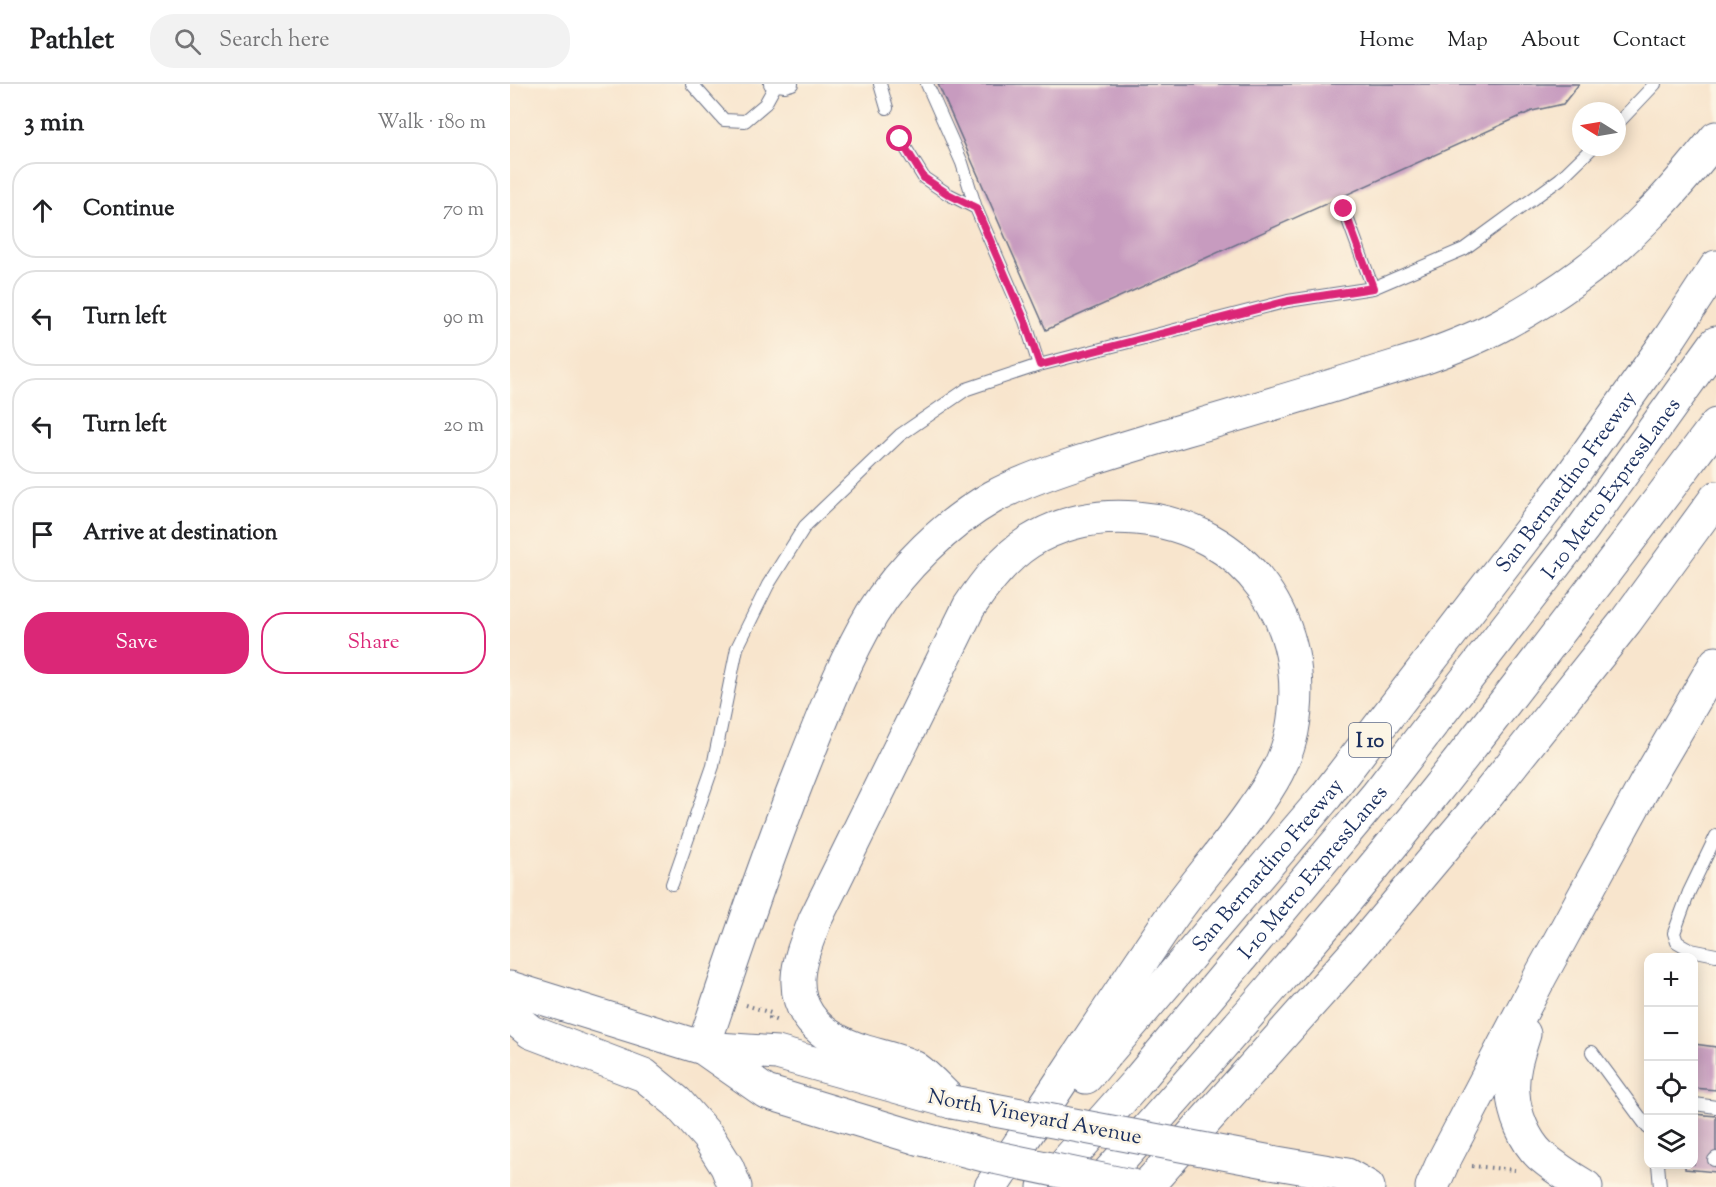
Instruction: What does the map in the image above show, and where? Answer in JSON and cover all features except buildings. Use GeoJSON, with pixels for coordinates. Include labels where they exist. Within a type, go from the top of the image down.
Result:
{"type":"FeatureCollection","features":[{"type":"Feature","properties":{"kind":"main road"},"geometry":{"type":"LineString","coordinates":[[703,1048],[789,802],[848,660],[872,614],[892,587],[910,564],[942,534],[966,514],[992,497],[1040,476],[1426,357],[1469,341],[1500,326],[1554,294],[1609,253],[1650,215],[1716,138]]}},
{"type":"Feature","properties":{"kind":"main road","name":"San Bernardino Freeway"},"geometry":{"type":"LineString","coordinates":[[992,1187],[1326,796],[1568,480],[1671,336],[1716,267]]}},
{"type":"Feature","properties":{"kind":"main road","name":"I-10 Metro ExpressLanes"},"geometry":{"type":"LineString","coordinates":[[1044,1187],[1136,1083],[1377,795],[1584,527],[1716,343]]}},
{"type":"Feature","properties":{"kind":"main road","name":"I-10 Metro ExpressLanes"},"geometry":{"type":"LineString","coordinates":[[1096,1187],[1286,971],[1436,790],[1589,594],[1716,424]]}},
{"type":"Feature","properties":{"kind":"main road"},"geometry":{"type":"LineString","coordinates":[[1146,1187],[1357,951],[1473,813],[1626,621],[1716,498]]}},
{"type":"Feature","properties":{"kind":"main road"},"geometry":{"type":"LineString","coordinates":[[952,1102],[914,1067],[851,1047],[819,1030],[800,999],[798,977],[803,950],[815,920],[969,607],[1005,561],[1041,535],[1097,518],[1143,519],[1177,525],[1232,555],[1246,566],[1269,596],[1284,625],[1294,658],[1296,688],[1294,720],[1289,745],[1275,779],[1244,824],[1172,917],[992,1187]]}},
{"type":"Feature","properties":{"kind":"main road"},"geometry":{"type":"LineString","coordinates":[[1432,1187],[1541,975],[1647,781],[1716,663]]}},
{"type":"Feature","properties":{"kind":"main road"},"geometry":{"type":"LineString","coordinates":[[1541,975],[1518,1054],[1512,1094],[1524,1133],[1539,1154],[1586,1187]]}},
{"type":"Feature","properties":{"kind":"main road","name":"North Vineyard Avenue"},"geometry":{"type":"LineString","coordinates":[[510,988],[703,1048],[777,1053],[952,1102],[1347,1175],[1368,1187]]}},
{"type":"Feature","properties":{"kind":"main road"},"geometry":{"type":"LineString","coordinates":[[510,1015],[531,1032],[644,1075],[677,1102],[708,1137],[727,1167],[735,1187]]}},
{"type":"Feature","properties":{"kind":"main road","name":"North Vineyard Avenue"},"geometry":{"type":"LineString","coordinates":[[703,1048],[766,1092],[918,1138],[984,1155],[1136,1187]]}},
{"type":"Feature","properties":{"kind":"lane"},"geometry":{"type":"LineString","coordinates":[[692,84],[724,120],[745,121],[765,104],[772,85],[792,84]]}},
{"type":"Feature","properties":{"kind":"lane"},"geometry":{"type":"LineString","coordinates":[[880,84],[887,108]]}},
{"type":"Feature","properties":{"kind":"lane"},"geometry":{"type":"LineString","coordinates":[[927,84],[962,163],[976,208],[1025,321],[1040,365]]}},
{"type":"Feature","properties":{"kind":"lane"},"geometry":{"type":"LineString","coordinates":[[1626,115],[1655,84]]}},
{"type":"Feature","properties":{"kind":"lane"},"geometry":{"type":"LineString","coordinates":[[900,139],[924,178],[948,194],[976,208]]}},
{"type":"Feature","properties":{"kind":"lane"},"geometry":{"type":"LineString","coordinates":[[672,884],[713,766],[737,648],[768,585],[805,526],[900,435],[967,389],[1040,365],[1288,301],[1373,288],[1464,249],[1560,178],[1583,156]]}},
{"type":"Feature","properties":{"kind":"lane"},"geometry":{"type":"LineString","coordinates":[[1344,209],[1373,288]]}},
{"type":"Feature","properties":{"kind":"lane"},"geometry":{"type":"LineString","coordinates":[[1716,836],[1689,892],[1674,933],[1677,942],[1690,950],[1716,955]]}},
{"type":"Feature","properties":{"kind":"lane"},"geometry":{"type":"LineString","coordinates":[[1592,1053],[1644,1123]]}},
{"type":"Feature","properties":{"kind":"lane"},"geometry":{"type":"LineString","coordinates":[[1698,1104],[1716,1107]]}},
{"type":"Feature","properties":{"kind":"lane"},"geometry":{"type":"LineString","coordinates":[[1658,1169],[1660,1187]]}},
{"type":"Feature","properties":{"kind":"path"},"geometry":{"type":"LineString","coordinates":[[746,1005],[771,1013],[770,1018],[780,1021]]}},
{"type":"Feature","properties":{"kind":"path"},"geometry":{"type":"LineString","coordinates":[[1471,1166],[1523,1171]]}},
{"type":"Feature","properties":{"kind":"route"},"geometry":{"type":"LineString","coordinates":[[900,139],[924,178],[948,194],[976,208],[1025,321],[1040,365],[1288,301],[1373,288],[1344,209]]}}]}
